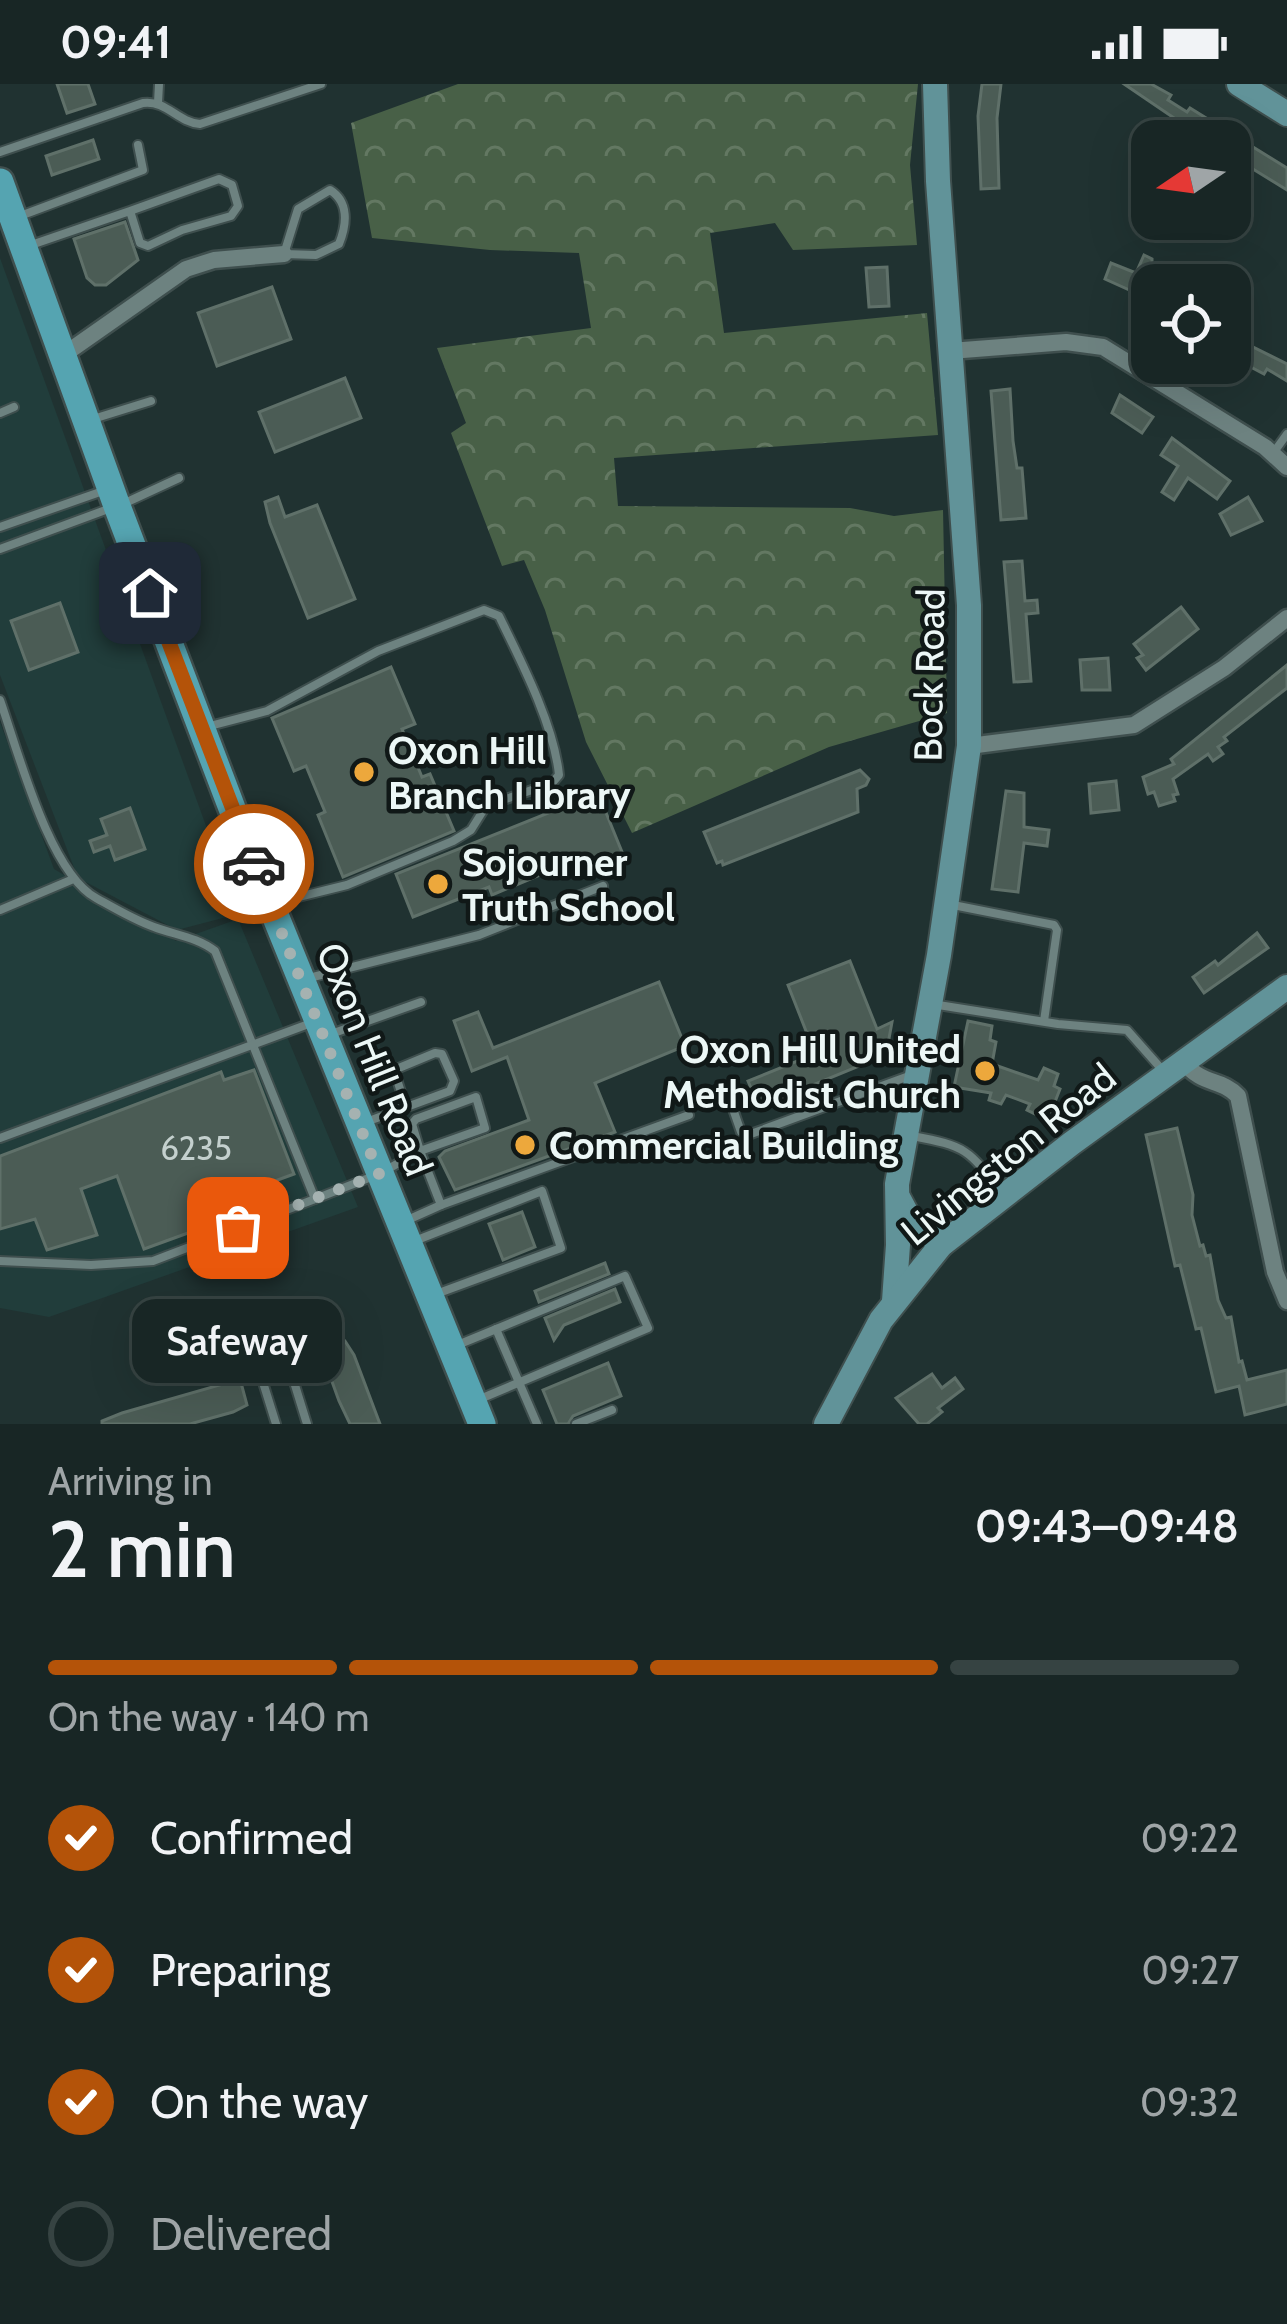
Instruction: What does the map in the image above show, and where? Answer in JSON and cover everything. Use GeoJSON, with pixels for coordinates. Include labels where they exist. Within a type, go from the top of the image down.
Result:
{"type":"FeatureCollection","features":[{"type":"Feature","properties":{"kind":"main road","name":"Bock Road"},"geometry":{"type":"LineString","coordinates":[[894,1301],[897,1184],[969,746],[969,605],[934,130],[935,84]]}},
{"type":"Feature","properties":{"kind":"main road"},"geometry":{"type":"LineString","coordinates":[[1239,84],[1287,114]]}},
{"type":"Feature","properties":{"kind":"main road","name":"Oxon Hill Road"},"geometry":{"type":"LineString","coordinates":[[0,182],[113,497],[271,904],[478,1413]]}},
{"type":"Feature","properties":{"kind":"main road","name":"Livingston Road"},"geometry":{"type":"LineString","coordinates":[[826,1424],[894,1301],[941,1244],[1175,1069],[1285,994]]}},
{"type":"Feature","properties":{"kind":"main road"},"geometry":{"type":"LineString","coordinates":[[898,1199],[907,1214],[941,1244]]}},
{"type":"Feature","properties":{"kind":"street"},"geometry":{"type":"LineString","coordinates":[[62,356],[186,269],[214,260],[284,254]]}},
{"type":"Feature","properties":{"kind":"street"},"geometry":{"type":"LineString","coordinates":[[950,351],[1082,343],[1103,347],[1131,362]]}},
{"type":"Feature","properties":{"kind":"street"},"geometry":{"type":"LineString","coordinates":[[1166,384],[1287,467]]}},
{"type":"Feature","properties":{"kind":"street"},"geometry":{"type":"LineString","coordinates":[[969,746],[1135,725],[1211,677],[1287,618]]}},
{"type":"Feature","properties":{"kind":"street"},"geometry":{"type":"LineString","coordinates":[[1175,1069],[1229,1088],[1238,1096],[1275,1272],[1287,1300]]}},
{"type":"Feature","properties":{"kind":"lane"},"geometry":{"type":"LineString","coordinates":[[158,103],[159,84]]}},
{"type":"Feature","properties":{"kind":"lane"},"geometry":{"type":"LineString","coordinates":[[0,152],[143,103],[158,103],[186,122],[200,124],[321,84]]}},
{"type":"Feature","properties":{"kind":"lane"},"geometry":{"type":"LineString","coordinates":[[14,218],[143,170],[138,145]]}},
{"type":"Feature","properties":{"kind":"lane"},"geometry":{"type":"LineString","coordinates":[[24,247],[219,179],[232,184],[238,206],[231,216],[148,246],[140,243],[130,211]]}},
{"type":"Feature","properties":{"kind":"lane"},"geometry":{"type":"LineString","coordinates":[[323,191],[336,193],[344,210],[339,244],[316,255],[284,254],[298,209],[323,191]]}},
{"type":"Feature","properties":{"kind":"lane"},"geometry":{"type":"LineString","coordinates":[[86,421],[151,401]]}},
{"type":"Feature","properties":{"kind":"lane"},"geometry":{"type":"LineString","coordinates":[[0,413],[14,407]]}},
{"type":"Feature","properties":{"kind":"lane"},"geometry":{"type":"LineString","coordinates":[[1273,454],[1287,434]]}},
{"type":"Feature","properties":{"kind":"lane"},"geometry":{"type":"LineString","coordinates":[[0,527],[178,478]]}},
{"type":"Feature","properties":{"kind":"lane"},"geometry":{"type":"LineString","coordinates":[[0,549],[113,497]]}},
{"type":"Feature","properties":{"kind":"lane"},"geometry":{"type":"LineString","coordinates":[[203,728],[267,711],[378,650],[484,610],[499,616],[557,753],[560,775],[552,783],[486,806],[471,830],[453,841],[347,885],[271,904]]}},
{"type":"Feature","properties":{"kind":"lane"},"geometry":{"type":"LineString","coordinates":[[0,700],[54,847],[71,880],[116,908],[214,951],[315,1199]]}},
{"type":"Feature","properties":{"kind":"lane"},"geometry":{"type":"LineString","coordinates":[[0,910],[71,880]]}},
{"type":"Feature","properties":{"kind":"lane"},"geometry":{"type":"LineString","coordinates":[[302,980],[479,934],[603,886]]}},
{"type":"Feature","properties":{"kind":"lane"},"geometry":{"type":"LineString","coordinates":[[946,904],[1054,925],[1044,1022]]}},
{"type":"Feature","properties":{"kind":"lane"},"geometry":{"type":"LineString","coordinates":[[0,1138],[253,1044],[421,1001]]}},
{"type":"Feature","properties":{"kind":"lane"},"geometry":{"type":"LineString","coordinates":[[930,1003],[1127,1030],[1175,1069]]}},
{"type":"Feature","properties":{"kind":"lane"},"geometry":{"type":"LineString","coordinates":[[359,1125],[406,1108],[454,1087],[442,1054],[394,1070],[406,1108]]}},
{"type":"Feature","properties":{"kind":"lane"},"geometry":{"type":"LineString","coordinates":[[733,1109],[741,1132],[748,1136],[882,1083],[916,1075]]}},
{"type":"Feature","properties":{"kind":"lane"},"geometry":{"type":"LineString","coordinates":[[0,1261],[153,1262],[379,1174],[420,1151],[485,1128],[476,1097],[412,1124],[420,1151],[441,1205]]}},
{"type":"Feature","properties":{"kind":"lane"},"geometry":{"type":"LineString","coordinates":[[404,1233],[441,1205],[689,1115]]}},
{"type":"Feature","properties":{"kind":"lane"},"geometry":{"type":"LineString","coordinates":[[905,1135],[962,1148],[976,1158],[1003,1196]]}},
{"type":"Feature","properties":{"kind":"lane"},"geometry":{"type":"LineString","coordinates":[[404,1233],[542,1191],[561,1248],[429,1297]]}},
{"type":"Feature","properties":{"kind":"lane"},"geometry":{"type":"LineString","coordinates":[[450,1348],[625,1276],[648,1328],[519,1382],[478,1413]]}},
{"type":"Feature","properties":{"kind":"lane"},"geometry":{"type":"LineString","coordinates":[[496,1329],[537,1424]]}},
{"type":"Feature","properties":{"kind":"lane"},"geometry":{"type":"LineString","coordinates":[[290,1369],[307,1424]]}},
{"type":"Feature","properties":{"kind":"lane"},"geometry":{"type":"LineString","coordinates":[[261,1376],[276,1424]]}},
{"type":"Feature","properties":{"kind":"lane"},"geometry":{"type":"LineString","coordinates":[[576,1424],[612,1410]]}},
{"type":"Feature","properties":{"kind":"shaded area"},"geometry":{"type":"Polygon","coordinates":[[[0,258],[238,914],[177,930],[78,878],[0,675],[0,258]]]}},
{"type":"Feature","properties":{"kind":"shaded area"},"geometry":{"type":"Polygon","coordinates":[[[0,722],[54,869],[176,941],[238,919],[358,1207],[49,1317],[0,1308],[0,722]]]}},
{"type":"Feature","properties":{"kind":"green space"},"geometry":{"type":"Polygon","coordinates":[[[458,84],[918,84],[910,165],[917,245],[793,250],[775,223],[710,233],[724,333],[927,313],[938,435],[614,458],[618,506],[850,508],[894,516],[943,510],[947,713],[829,747],[632,833],[586,742],[545,610],[524,560],[502,566],[451,433],[466,423],[437,348],[591,328],[579,253],[372,238],[351,123],[458,84]]]}},
{"type":"Feature","properties":{"kind":"building"},"geometry":{"type":"Polygon","coordinates":[[[57,84],[88,84],[95,104],[67,113],[57,84]]]}},
{"type":"Feature","properties":{"kind":"building"},"geometry":{"type":"Polygon","coordinates":[[[982,84],[1001,84],[999,188],[981,189],[978,116],[982,84]]]}},
{"type":"Feature","properties":{"kind":"building"},"geometry":{"type":"Polygon","coordinates":[[[1124,84],[1151,84],[1187,112],[1190,108],[1209,120],[1177,120],[1124,84]]]}},
{"type":"Feature","properties":{"kind":"building"},"geometry":{"type":"Polygon","coordinates":[[[93,140],[99,159],[52,175],[46,156],[93,140]]]}},
{"type":"Feature","properties":{"kind":"building"},"geometry":{"type":"Polygon","coordinates":[[[1251,146],[1287,168],[1287,190],[1251,168],[1251,146]]]}},
{"type":"Feature","properties":{"kind":"building"},"geometry":{"type":"Polygon","coordinates":[[[125,222],[138,260],[106,285],[95,285],[87,278],[74,239],[125,222]]]}},
{"type":"Feature","properties":{"kind":"building"},"geometry":{"type":"Polygon","coordinates":[[[1111,263],[1131,271],[1131,291],[1105,279],[1111,263]]]}},
{"type":"Feature","properties":{"kind":"building"},"geometry":{"type":"Polygon","coordinates":[[[887,267],[889,306],[869,307],[866,268],[887,267]]]}},
{"type":"Feature","properties":{"kind":"building"},"geometry":{"type":"Polygon","coordinates":[[[272,287],[291,339],[217,366],[198,313],[272,287]]]}},
{"type":"Feature","properties":{"kind":"building"},"geometry":{"type":"Polygon","coordinates":[[[1251,346],[1287,364],[1287,381],[1267,369],[1264,374],[1251,367],[1251,346]]]}},
{"type":"Feature","properties":{"kind":"building"},"geometry":{"type":"Polygon","coordinates":[[[345,378],[361,418],[275,452],[259,412],[345,378]]]}},
{"type":"Feature","properties":{"kind":"building"},"geometry":{"type":"Polygon","coordinates":[[[1010,389],[1026,518],[1001,520],[991,391],[1010,389]]]}},
{"type":"Feature","properties":{"kind":"building"},"geometry":{"type":"Polygon","coordinates":[[[1120,395],[1153,417],[1142,433],[1112,413],[1120,395]]]}},
{"type":"Feature","properties":{"kind":"building"},"geometry":{"type":"Polygon","coordinates":[[[1172,438],[1230,481],[1217,499],[1188,478],[1174,500],[1162,492],[1178,466],[1161,455],[1172,438]]]}},
{"type":"Feature","properties":{"kind":"building"},"geometry":{"type":"Polygon","coordinates":[[[278,497],[285,517],[317,505],[355,599],[308,618],[270,523],[265,502],[278,497]]]}},
{"type":"Feature","properties":{"kind":"building"},"geometry":{"type":"Polygon","coordinates":[[[1248,497],[1262,521],[1231,535],[1220,514],[1248,497]]]}},
{"type":"Feature","properties":{"kind":"building"},"geometry":{"type":"Polygon","coordinates":[[[1022,561],[1025,601],[1037,600],[1038,613],[1026,614],[1031,681],[1014,682],[1004,562],[1022,561]]]}},
{"type":"Feature","properties":{"kind":"building"},"geometry":{"type":"Polygon","coordinates":[[[60,603],[78,652],[29,670],[11,621],[60,603]]]}},
{"type":"Feature","properties":{"kind":"building"},"geometry":{"type":"Polygon","coordinates":[[[1181,607],[1198,629],[1146,670],[1134,644],[1181,607]]]}},
{"type":"Feature","properties":{"kind":"building"},"geometry":{"type":"Polygon","coordinates":[[[1108,658],[1110,690],[1082,690],[1080,660],[1108,658]]]}},
{"type":"Feature","properties":{"kind":"building"},"geometry":{"type":"Polygon","coordinates":[[[1287,665],[1287,688],[1224,737],[1227,741],[1218,747],[1223,754],[1213,761],[1208,754],[1173,779],[1178,794],[1173,795],[1175,801],[1159,806],[1154,792],[1148,794],[1143,777],[1174,764],[1171,759],[1287,665]]]}},
{"type":"Feature","properties":{"kind":"building","name":"Oxon Hill Branch Library"},"geometry":{"type":"Polygon","coordinates":[[[391,667],[415,724],[402,729],[422,777],[430,774],[454,831],[343,877],[318,815],[325,812],[306,766],[294,771],[272,718],[391,667]]]}},
{"type":"Feature","properties":{"kind":"building"},"geometry":{"type":"Polygon","coordinates":[[[860,770],[869,779],[857,789],[858,812],[723,865],[717,863],[704,832],[860,770]]]}},
{"type":"Feature","properties":{"kind":"building"},"geometry":{"type":"Polygon","coordinates":[[[1116,781],[1119,810],[1091,813],[1089,784],[1116,781]]]}},
{"type":"Feature","properties":{"kind":"building"},"geometry":{"type":"Polygon","coordinates":[[[1006,791],[1024,793],[1024,827],[1049,830],[1047,846],[1024,843],[1018,892],[992,889],[1006,791]]]}},
{"type":"Feature","properties":{"kind":"building"},"geometry":{"type":"Polygon","coordinates":[[[598,793],[622,852],[563,876],[559,867],[492,895],[489,887],[413,917],[396,874],[598,793]]]}},
{"type":"Feature","properties":{"kind":"building"},"geometry":{"type":"Polygon","coordinates":[[[130,808],[145,849],[115,860],[110,846],[94,852],[90,841],[107,835],[101,819],[130,808]]]}},
{"type":"Feature","properties":{"kind":"building"},"geometry":{"type":"Polygon","coordinates":[[[1257,933],[1268,948],[1204,993],[1193,977],[1215,961],[1218,965],[1257,933]]]}},
{"type":"Feature","properties":{"kind":"building"},"geometry":{"type":"Polygon","coordinates":[[[850,961],[877,1029],[892,1022],[886,1055],[759,1107],[748,1081],[815,1054],[788,985],[850,961]]]}},
{"type":"Feature","properties":{"kind":"building"},"geometry":{"type":"Polygon","coordinates":[[[659,982],[685,1046],[595,1083],[615,1132],[455,1190],[439,1157],[445,1151],[529,1120],[507,1057],[472,1071],[454,1021],[478,1012],[493,1048],[659,982]]]}},
{"type":"Feature","properties":{"kind":"building","name":"Oxon Hill United Methodist Church"},"geometry":{"type":"Polygon","coordinates":[[[968,1021],[992,1026],[990,1040],[996,1042],[992,1064],[1038,1080],[1044,1068],[1058,1074],[1054,1086],[1060,1089],[1051,1112],[1044,1110],[1041,1117],[1027,1110],[1030,1104],[1006,1095],[1001,1104],[989,1100],[991,1093],[954,1087],[968,1021]]]}},
{"type":"Feature","properties":{"kind":"building"},"geometry":{"type":"Polygon","coordinates":[[[254,1070],[294,1174],[193,1211],[199,1229],[144,1249],[117,1176],[81,1189],[97,1235],[47,1250],[35,1219],[0,1229],[0,1156],[221,1072],[224,1080],[254,1070]]]}},
{"type":"Feature","properties":{"kind":"building"},"geometry":{"type":"Polygon","coordinates":[[[1177,1128],[1200,1246],[1210,1255],[1218,1300],[1226,1318],[1231,1317],[1239,1362],[1247,1380],[1287,1370],[1287,1404],[1245,1415],[1239,1386],[1216,1392],[1201,1328],[1196,1329],[1180,1265],[1175,1266],[1146,1135],[1177,1128]]]}},
{"type":"Feature","properties":{"kind":"building"},"geometry":{"type":"Polygon","coordinates":[[[522,1212],[535,1247],[503,1260],[489,1224],[522,1212]]]}},
{"type":"Feature","properties":{"kind":"building"},"geometry":{"type":"Polygon","coordinates":[[[605,1263],[609,1274],[539,1302],[535,1291],[605,1263]]]}},
{"type":"Feature","properties":{"kind":"building"},"geometry":{"type":"Polygon","coordinates":[[[615,1289],[620,1302],[564,1325],[554,1340],[545,1318],[615,1289]]]}},
{"type":"Feature","properties":{"kind":"building"},"geometry":{"type":"Polygon","coordinates":[[[345,1341],[380,1424],[350,1424],[339,1401],[321,1351],[345,1341]]]}},
{"type":"Feature","properties":{"kind":"building"},"geometry":{"type":"Polygon","coordinates":[[[608,1363],[621,1396],[573,1416],[568,1424],[557,1424],[543,1390],[608,1363]]]}},
{"type":"Feature","properties":{"kind":"building"},"geometry":{"type":"Polygon","coordinates":[[[932,1374],[942,1388],[955,1378],[963,1389],[938,1408],[942,1412],[927,1424],[919,1424],[896,1398],[932,1374]]]}},
{"type":"Feature","properties":{"kind":"building"},"geometry":{"type":"Polygon","coordinates":[[[240,1379],[247,1405],[233,1412],[190,1424],[102,1424],[122,1413],[240,1379]]]}},
{"type":"Feature","properties":{"kind":"way so far"},"geometry":{"type":"LineString","coordinates":[[238,1228],[379,1174],[254,864]]}},
{"type":"Feature","properties":{"kind":"place","name":"Oxon Hill Branch Library"},"geometry":{"type":"Point","coordinates":[364,772]}},
{"type":"Feature","properties":{"kind":"place","name":"Sojourner Truth School"},"geometry":{"type":"Point","coordinates":[438,884]}},
{"type":"Feature","properties":{"kind":"place","name":"Oxon Hill United Methodist Church"},"geometry":{"type":"Point","coordinates":[985,1071]}},
{"type":"Feature","properties":{"kind":"place","name":"Commercial Building"},"geometry":{"type":"Point","coordinates":[525,1145]}},
{"type":"Feature","properties":{"kind":"place","name":"Safeway"},"geometry":{"type":"Point","coordinates":[238,1228]}},
{"type":"Feature","properties":{"kind":"route"},"geometry":{"type":"LineString","coordinates":[[150,593],[254,864]]}}]}
